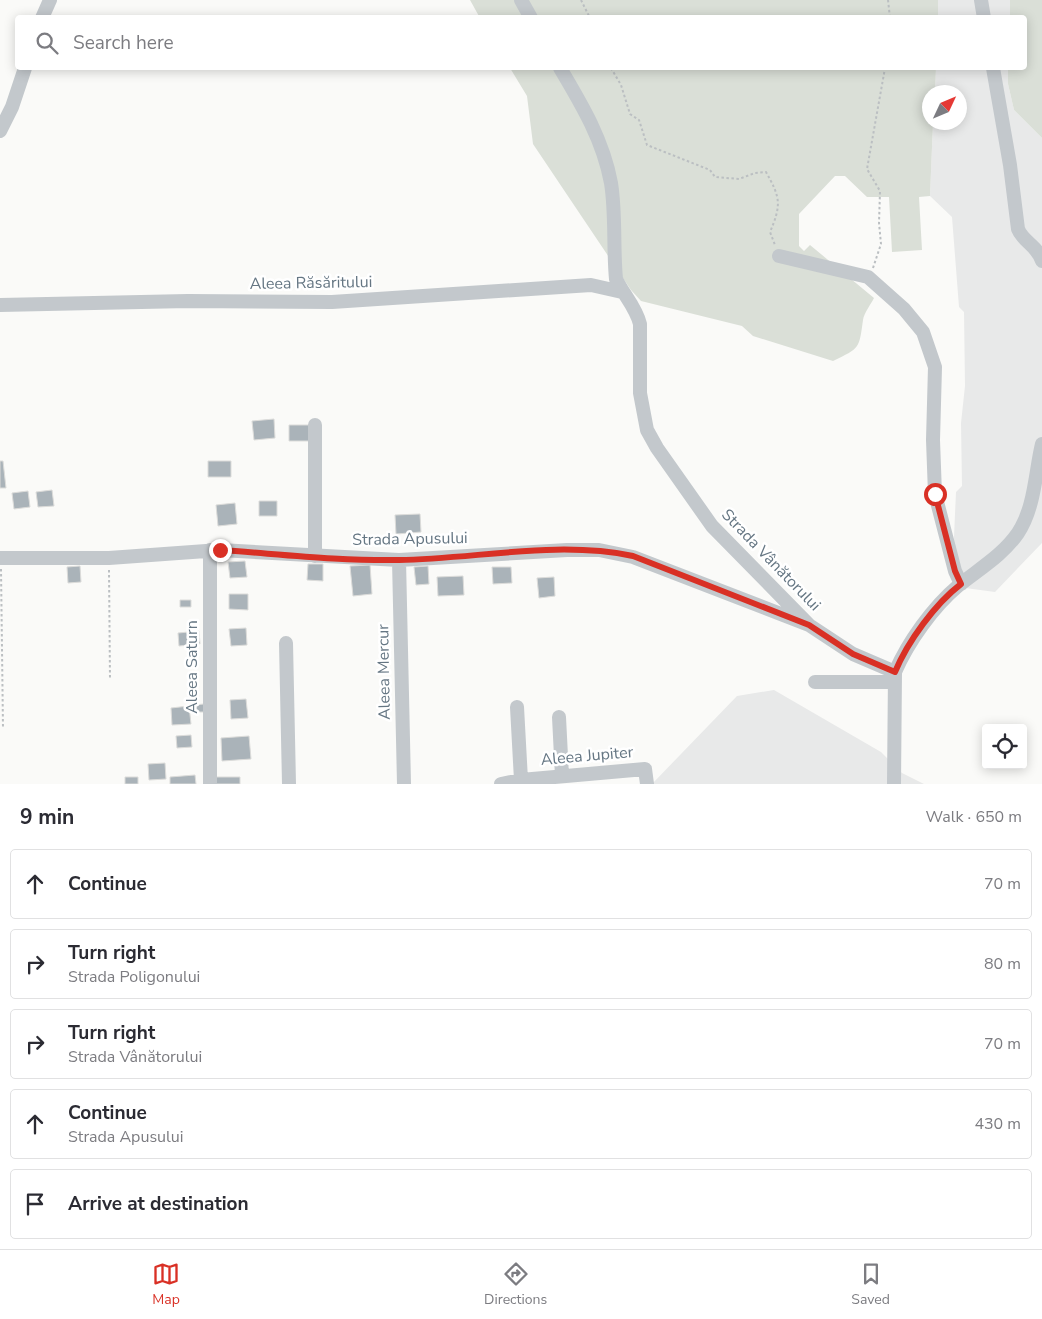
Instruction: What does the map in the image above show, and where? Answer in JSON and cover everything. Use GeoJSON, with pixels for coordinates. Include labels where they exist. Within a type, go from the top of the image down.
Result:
{"type":"FeatureCollection","features":[{"type":"Feature","properties":{"kind":"street"},"geometry":{"type":"LineString","coordinates":[[43,15],[50,0]]}},
{"type":"Feature","properties":{"kind":"street"},"geometry":{"type":"LineString","coordinates":[[521,0],[529,15]]}},
{"type":"Feature","properties":{"kind":"street"},"geometry":{"type":"LineString","coordinates":[[981,0],[984,15]]}},
{"type":"Feature","properties":{"kind":"street"},"geometry":{"type":"LineString","coordinates":[[0,131],[12,107],[24,70]]}},
{"type":"Feature","properties":{"kind":"street","name":"Strada Vânătorului"},"geometry":{"type":"LineString","coordinates":[[561,70],[584,108],[602,148],[611,185],[616,279],[622,292],[637,313],[640,324],[642,411],[647,430],[657,448],[720,536],[809,625],[853,654],[895,677]]}},
{"type":"Feature","properties":{"kind":"street"},"geometry":{"type":"LineString","coordinates":[[993,70],[1010,165],[1018,229],[1020,234],[1039,252],[1042,261]]}},
{"type":"Feature","properties":{"kind":"street"},"geometry":{"type":"LineString","coordinates":[[779,256],[868,277],[923,332],[935,367],[933,440],[935,494],[955,571],[961,584]]}},
{"type":"Feature","properties":{"kind":"street","name":"Aleea Răsăritului"},"geometry":{"type":"LineString","coordinates":[[0,305],[332,302],[591,285],[622,292]]}},
{"type":"Feature","properties":{"kind":"street"},"geometry":{"type":"LineString","coordinates":[[315,425],[315,556]]}},
{"type":"Feature","properties":{"kind":"street"},"geometry":{"type":"LineString","coordinates":[[894,784],[895,677],[913,639],[929,618],[961,584],[1005,548],[1018,532],[1027,515],[1042,444]]}},
{"type":"Feature","properties":{"kind":"street","name":"Strada Apusului"},"geometry":{"type":"LineString","coordinates":[[1,558],[109,558],[210,550],[399,560],[567,550],[613,553],[633,556],[809,625]]}},
{"type":"Feature","properties":{"kind":"street","name":"Aleea Saturn"},"geometry":{"type":"LineString","coordinates":[[210,550],[210,784]]}},
{"type":"Feature","properties":{"kind":"street","name":"Aleea Mercur"},"geometry":{"type":"LineString","coordinates":[[399,560],[404,784]]}},
{"type":"Feature","properties":{"kind":"street"},"geometry":{"type":"LineString","coordinates":[[286,642],[289,784]]}},
{"type":"Feature","properties":{"kind":"street"},"geometry":{"type":"LineString","coordinates":[[815,682],[895,677]]}},
{"type":"Feature","properties":{"kind":"street"},"geometry":{"type":"LineString","coordinates":[[517,707],[519,781]]}},
{"type":"Feature","properties":{"kind":"street"},"geometry":{"type":"LineString","coordinates":[[559,718],[562,776]]}},
{"type":"Feature","properties":{"kind":"street","name":"Aleea Jupiter"},"geometry":{"type":"LineString","coordinates":[[502,784],[562,776],[645,769],[647,784]]}},
{"type":"Feature","properties":{"kind":"path"},"geometry":{"type":"LineString","coordinates":[[581,0],[588,15]]}},
{"type":"Feature","properties":{"kind":"path"},"geometry":{"type":"LineString","coordinates":[[888,0],[890,15]]}},
{"type":"Feature","properties":{"kind":"path"},"geometry":{"type":"LineString","coordinates":[[612,70],[621,86],[630,114],[639,120],[647,145],[710,170],[715,177],[739,179],[755,172],[766,172],[779,195],[778,213],[770,232],[779,256]]}},
{"type":"Feature","properties":{"kind":"path"},"geometry":{"type":"LineString","coordinates":[[868,277],[881,244],[880,191],[867,169],[885,70]]}},
{"type":"Feature","properties":{"kind":"path"},"geometry":{"type":"LineString","coordinates":[[1,558],[3,729]]}},
{"type":"Feature","properties":{"kind":"path"},"geometry":{"type":"LineString","coordinates":[[109,558],[110,680]]}},
{"type":"Feature","properties":{"kind":"shaded area"},"geometry":{"type":"Polygon","coordinates":[[[470,0],[938,0],[938,15],[478,15],[470,0]]]}},
{"type":"Feature","properties":{"kind":"shaded area"},"geometry":{"type":"Polygon","coordinates":[[[938,0],[1010,0],[1010,15],[938,15],[938,0]]]}},
{"type":"Feature","properties":{"kind":"shaded area"},"geometry":{"type":"Polygon","coordinates":[[[1010,0],[1042,0],[1042,138],[1014,110],[1008,84],[1008,70],[1027,70],[1027,15],[1010,15],[1010,0]]]}},
{"type":"Feature","properties":{"kind":"shaded area"},"geometry":{"type":"Polygon","coordinates":[[[511,70],[936,70],[935,85],[922,85],[922,130],[933,130],[930,196],[919,197],[922,250],[892,252],[889,197],[867,197],[845,176],[835,176],[799,214],[799,246],[804,251],[810,245],[874,298],[864,317],[857,346],[849,353],[833,361],[753,336],[742,326],[641,301],[631,290],[533,144],[527,96],[511,70]]]}},
{"type":"Feature","properties":{"kind":"shaded area"},"geometry":{"type":"Polygon","coordinates":[[[936,70],[1008,70],[1008,84],[1014,110],[1042,138],[1042,543],[995,592],[958,587],[952,582],[956,492],[962,486],[961,423],[965,386],[964,312],[959,307],[952,217],[930,196],[933,130],[967,130],[967,85],[935,85],[936,70]]]}},
{"type":"Feature","properties":{"kind":"shaded area"},"geometry":{"type":"Polygon","coordinates":[[[774,690],[881,752],[902,773],[924,784],[652,784],[737,696],[774,690]]]}},
{"type":"Feature","properties":{"kind":"building"},"geometry":{"type":"Polygon","coordinates":[[[274,419],[275,438],[254,440],[252,421],[274,419]]]}},
{"type":"Feature","properties":{"kind":"building"},"geometry":{"type":"Polygon","coordinates":[[[289,425],[309,425],[309,441],[289,441],[289,425]]]}},
{"type":"Feature","properties":{"kind":"building"},"geometry":{"type":"Polygon","coordinates":[[[0,461],[3,461],[6,488],[0,488],[0,461]]]}},
{"type":"Feature","properties":{"kind":"building"},"geometry":{"type":"Polygon","coordinates":[[[208,461],[231,461],[231,477],[208,477],[208,461]]]}},
{"type":"Feature","properties":{"kind":"building"},"geometry":{"type":"Polygon","coordinates":[[[52,490],[54,506],[38,507],[36,492],[52,490]]]}},
{"type":"Feature","properties":{"kind":"building"},"geometry":{"type":"Polygon","coordinates":[[[28,491],[30,507],[14,509],[12,493],[28,491]]]}},
{"type":"Feature","properties":{"kind":"building"},"geometry":{"type":"Polygon","coordinates":[[[259,501],[277,501],[277,516],[259,516],[259,501]]]}},
{"type":"Feature","properties":{"kind":"building"},"geometry":{"type":"Polygon","coordinates":[[[235,503],[237,524],[218,526],[216,505],[235,503]]]}},
{"type":"Feature","properties":{"kind":"building"},"geometry":{"type":"Polygon","coordinates":[[[420,514],[421,532],[396,534],[395,515],[420,514]]]}},
{"type":"Feature","properties":{"kind":"building"},"geometry":{"type":"Polygon","coordinates":[[[245,561],[247,577],[230,578],[228,562],[245,561]]]}},
{"type":"Feature","properties":{"kind":"building"},"geometry":{"type":"Polygon","coordinates":[[[308,564],[323,564],[323,581],[307,580],[308,564]]]}},
{"type":"Feature","properties":{"kind":"building"},"geometry":{"type":"Polygon","coordinates":[[[370,565],[372,594],[353,596],[350,566],[370,565]]]}},
{"type":"Feature","properties":{"kind":"building"},"geometry":{"type":"Polygon","coordinates":[[[80,566],[81,582],[68,583],[67,567],[80,566]]]}},
{"type":"Feature","properties":{"kind":"building"},"geometry":{"type":"Polygon","coordinates":[[[428,566],[429,584],[416,585],[414,567],[428,566]]]}},
{"type":"Feature","properties":{"kind":"building"},"geometry":{"type":"Polygon","coordinates":[[[492,567],[511,567],[512,583],[493,584],[492,567]]]}},
{"type":"Feature","properties":{"kind":"building"},"geometry":{"type":"Polygon","coordinates":[[[463,576],[464,595],[438,596],[437,577],[463,576]]]}},
{"type":"Feature","properties":{"kind":"building"},"geometry":{"type":"Polygon","coordinates":[[[554,577],[555,596],[539,598],[537,578],[554,577]]]}},
{"type":"Feature","properties":{"kind":"building"},"geometry":{"type":"Polygon","coordinates":[[[229,594],[248,594],[248,610],[229,609],[229,594]]]}},
{"type":"Feature","properties":{"kind":"building"},"geometry":{"type":"Polygon","coordinates":[[[180,600],[191,600],[191,607],[180,607],[180,600]]]}},
{"type":"Feature","properties":{"kind":"building"},"geometry":{"type":"Polygon","coordinates":[[[246,628],[247,645],[231,646],[229,629],[246,628]]]}},
{"type":"Feature","properties":{"kind":"building"},"geometry":{"type":"Polygon","coordinates":[[[199,631],[200,644],[179,646],[178,633],[199,631]]]}},
{"type":"Feature","properties":{"kind":"building"},"geometry":{"type":"Polygon","coordinates":[[[246,699],[248,718],[231,719],[230,700],[246,699]]]}},
{"type":"Feature","properties":{"kind":"building"},"geometry":{"type":"Polygon","coordinates":[[[204,704],[204,712],[195,712],[194,705],[204,704]]]}},
{"type":"Feature","properties":{"kind":"building"},"geometry":{"type":"Polygon","coordinates":[[[189,706],[191,724],[172,725],[171,708],[189,706]]]}},
{"type":"Feature","properties":{"kind":"building"},"geometry":{"type":"Polygon","coordinates":[[[191,735],[192,747],[177,748],[176,736],[191,735]]]}},
{"type":"Feature","properties":{"kind":"building"},"geometry":{"type":"Polygon","coordinates":[[[249,736],[251,759],[222,761],[221,738],[249,736]]]}},
{"type":"Feature","properties":{"kind":"building"},"geometry":{"type":"Polygon","coordinates":[[[165,763],[166,779],[149,780],[148,764],[165,763]]]}},
{"type":"Feature","properties":{"kind":"building"},"geometry":{"type":"Polygon","coordinates":[[[195,775],[196,784],[170,784],[170,777],[195,775]]]}},
{"type":"Feature","properties":{"kind":"building"},"geometry":{"type":"Polygon","coordinates":[[[125,777],[138,777],[138,784],[125,784],[125,777]]]}},
{"type":"Feature","properties":{"kind":"building"},"geometry":{"type":"Polygon","coordinates":[[[216,777],[240,777],[240,784],[216,784],[216,777]]]}},
{"type":"Feature","properties":{"kind":"route"},"geometry":{"type":"LineString","coordinates":[[220,550],[399,560],[567,550],[599,550],[633,556],[809,625],[842,648],[895,672],[902,655],[913,639],[956,587],[961,584],[955,571],[935,494]]}}]}
